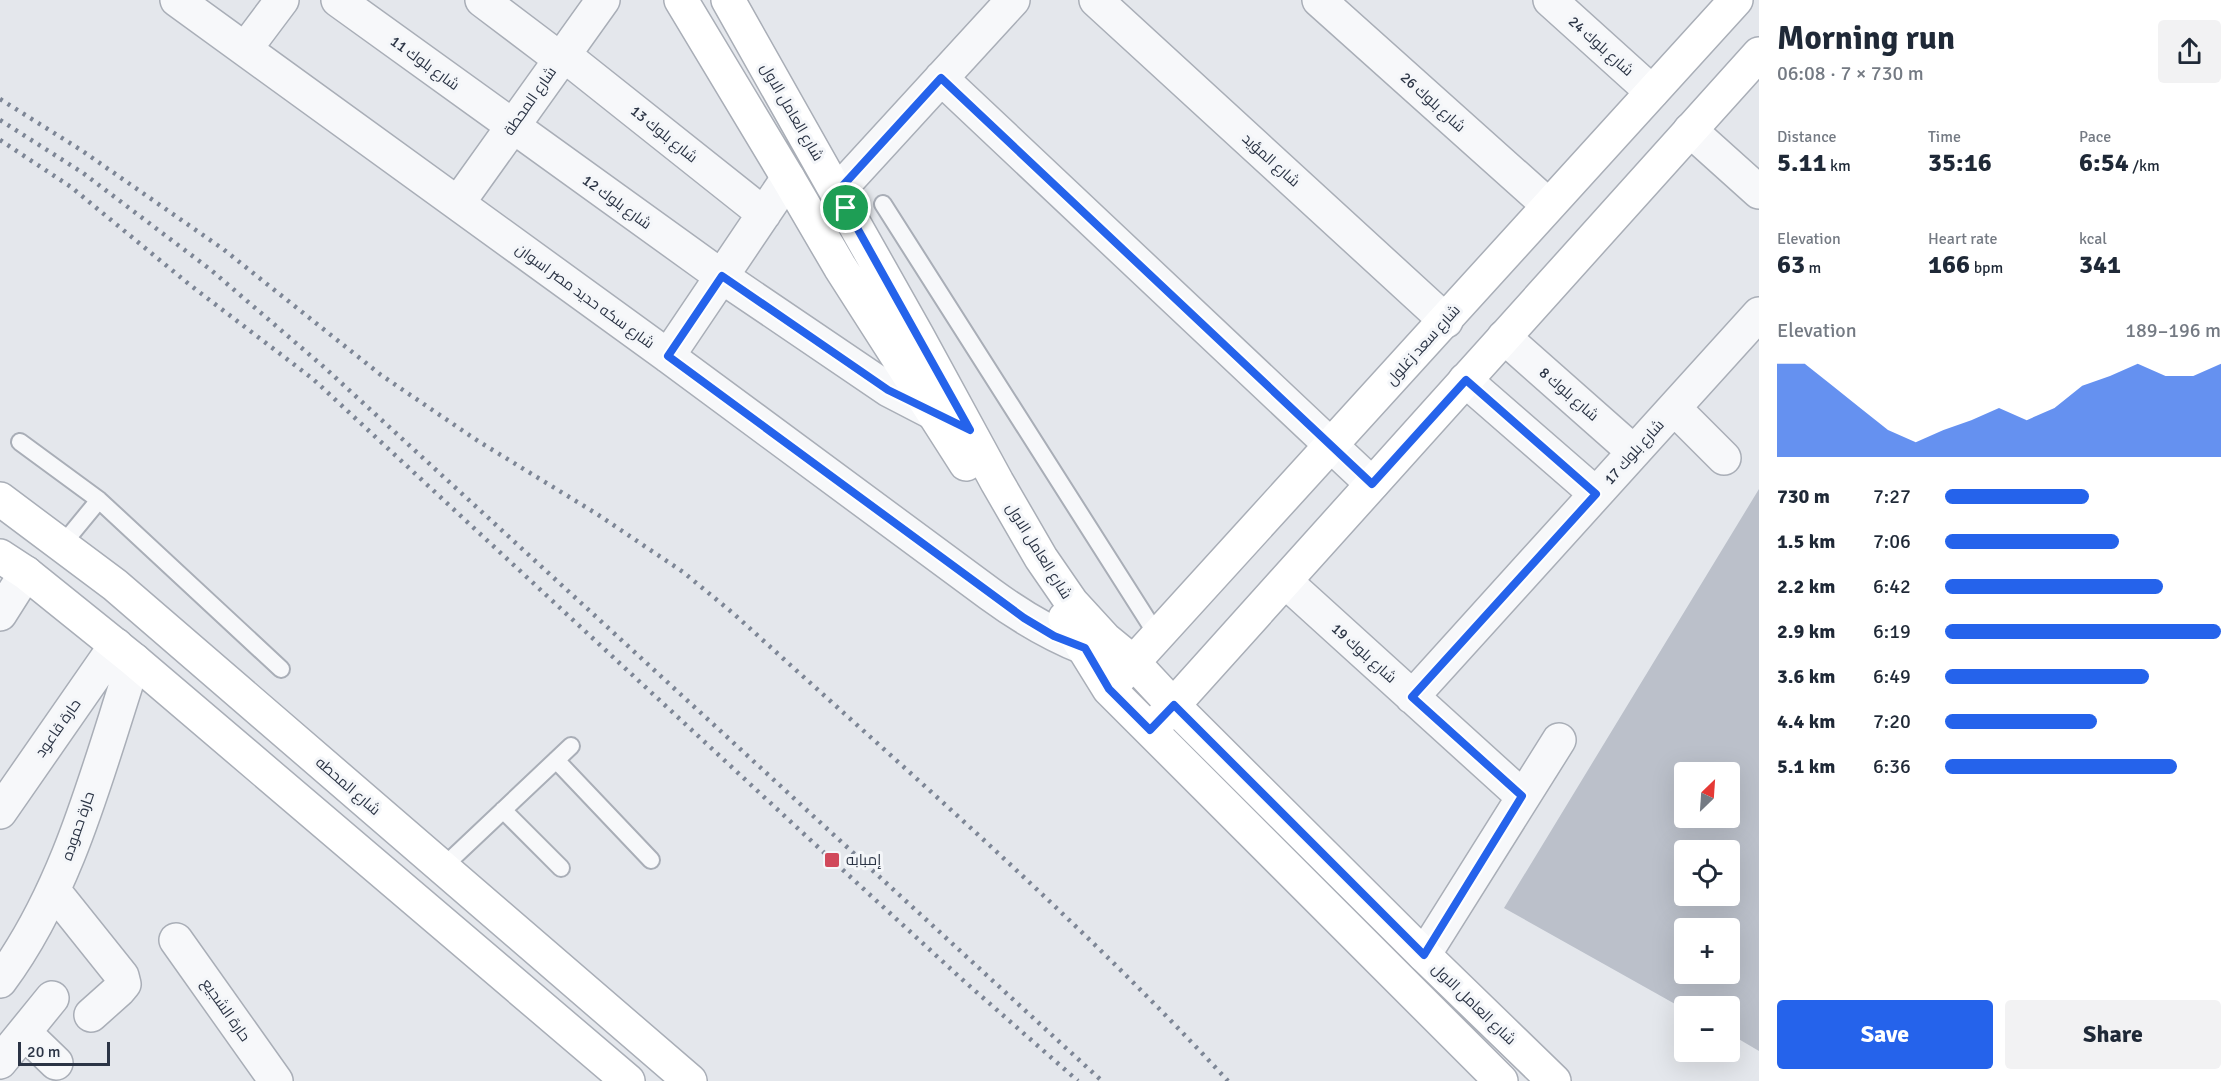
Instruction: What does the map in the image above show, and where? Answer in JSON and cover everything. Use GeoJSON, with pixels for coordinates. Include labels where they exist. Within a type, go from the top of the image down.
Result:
{"type":"FeatureCollection","features":[{"type":"Feature","properties":{"kind":"street","name":"شارع سكه حديد مصر اسوان"},"geometry":{"type":"LineString","coordinates":[[177,0],[246,48],[1024,618],[1054,636],[1085,648]]}},
{"type":"Feature","properties":{"kind":"street"},"geometry":{"type":"LineString","coordinates":[[246,48],[282,0]]}},
{"type":"Feature","properties":{"kind":"street","name":"شارع بلوك 11"},"geometry":{"type":"LineString","coordinates":[[338,0],[513,127]]}},
{"type":"Feature","properties":{"kind":"street","name":"شارع بلوك 13"},"geometry":{"type":"LineString","coordinates":[[482,0],[562,57],[764,214]]}},
{"type":"Feature","properties":{"kind":"street","name":"شارع المحطة"},"geometry":{"type":"LineString","coordinates":[[458,203],[603,0]]}},
{"type":"Feature","properties":{"kind":"street","name":"شارع العامل الاول"},"geometry":{"type":"LineString","coordinates":[[681,0],[840,267],[1085,648],[1109,689],[1501,1081]]}},
{"type":"Feature","properties":{"kind":"street","name":"شارع العامل الاول"},"geometry":{"type":"LineString","coordinates":[[728,0],[997,482],[1055,581],[1090,623],[1133,662],[1424,955],[1554,1081]]}},
{"type":"Feature","properties":{"kind":"street"},"geometry":{"type":"LineString","coordinates":[[837,192],[1013,0]]}},
{"type":"Feature","properties":{"kind":"street","name":"شارع المؤيد"},"geometry":{"type":"LineString","coordinates":[[1096,0],[1446,321]]}},
{"type":"Feature","properties":{"kind":"street","name":"شارع بلوك 26"},"geometry":{"type":"LineString","coordinates":[[1319,0],[1548,205]]}},
{"type":"Feature","properties":{"kind":"street","name":"شارع بلوك 24"},"geometry":{"type":"LineString","coordinates":[[1550,0],[1652,92]]}},
{"type":"Feature","properties":{"kind":"street","name":"شارع سعد زغلول"},"geometry":{"type":"LineString","coordinates":[[1109,689],[1736,0]]}},
{"type":"Feature","properties":{"kind":"street"},"geometry":{"type":"LineString","coordinates":[[1150,730],[1286,582],[1759,54]]}},
{"type":"Feature","properties":{"kind":"street"},"geometry":{"type":"LineString","coordinates":[[941,78],[1372,484]]}},
{"type":"Feature","properties":{"kind":"street","name":"شارع بلوك 12"},"geometry":{"type":"LineString","coordinates":[[513,127],[722,276],[888,390],[970,430]]}},
{"type":"Feature","properties":{"kind":"street"},"geometry":{"type":"LineString","coordinates":[[1690,130],[1759,192]]}},
{"type":"Feature","properties":{"kind":"street"},"geometry":{"type":"LineString","coordinates":[[668,356],[788,178]]}},
{"type":"Feature","properties":{"kind":"street","name":"شارع بلوك 17"},"geometry":{"type":"LineString","coordinates":[[1412,697],[1759,314]]}},
{"type":"Feature","properties":{"kind":"street","name":"شارع بلوك 8"},"geometry":{"type":"LineString","coordinates":[[1504,337],[1634,452]]}},
{"type":"Feature","properties":{"kind":"street"},"geometry":{"type":"LineString","coordinates":[[1466,380],[1596,494]]}},
{"type":"Feature","properties":{"kind":"street"},"geometry":{"type":"LineString","coordinates":[[1674,408],[1724,458]]}},
{"type":"Feature","properties":{"kind":"street","name":"شارع المحطه"},"geometry":{"type":"LineString","coordinates":[[0,499],[115,585],[690,1081]]}},
{"type":"Feature","properties":{"kind":"street"},"geometry":{"type":"LineString","coordinates":[[0,614],[13,564],[125,653],[628,1081]]}},
{"type":"Feature","properties":{"kind":"street","name":"شارع بلوك 19"},"geometry":{"type":"LineString","coordinates":[[1286,582],[1522,796]]}},
{"type":"Feature","properties":{"kind":"street","name":"حارة قاعود"},"geometry":{"type":"LineString","coordinates":[[0,812],[125,653]]}},
{"type":"Feature","properties":{"kind":"street","name":"حارة حموده"},"geometry":{"type":"LineString","coordinates":[[0,981],[36,927],[54,891],[77,833],[125,653]]}},
{"type":"Feature","properties":{"kind":"street"},"geometry":{"type":"LineString","coordinates":[[1424,955],[1559,740]]}},
{"type":"Feature","properties":{"kind":"street"},"geometry":{"type":"LineString","coordinates":[[54,891],[122,976],[124,984],[91,1015]]}},
{"type":"Feature","properties":{"kind":"street","name":"حارة الشجيع"},"geometry":{"type":"LineString","coordinates":[[176,940],[276,1081]]}},
{"type":"Feature","properties":{"kind":"street"},"geometry":{"type":"LineString","coordinates":[[0,1062],[52,998]]}},
{"type":"Feature","properties":{"kind":"street"},"geometry":{"type":"LineString","coordinates":[[580,1040],[608,1009]]}},
{"type":"Feature","properties":{"kind":"street"},"geometry":{"type":"LineString","coordinates":[[25,1033],[56,1063]]}},
{"type":"Feature","properties":{"kind":"lane"},"geometry":{"type":"LineString","coordinates":[[883,204],[1157,635]]}},
{"type":"Feature","properties":{"kind":"lane"},"geometry":{"type":"LineString","coordinates":[[20,442],[99,500],[281,669]]}},
{"type":"Feature","properties":{"kind":"lane"},"geometry":{"type":"LineString","coordinates":[[62,545],[99,500]]}},
{"type":"Feature","properties":{"kind":"lane"},"geometry":{"type":"LineString","coordinates":[[443,867],[571,746]]}},
{"type":"Feature","properties":{"kind":"lane"},"geometry":{"type":"LineString","coordinates":[[556,759],[651,860]]}},
{"type":"Feature","properties":{"kind":"lane"},"geometry":{"type":"LineString","coordinates":[[503,810],[561,868]]}},
{"type":"Feature","properties":{"kind":"building"},"geometry":{"type":"Polygon","coordinates":[[[1759,489],[1759,1051],[1740,1040],[1740,996],[1674,996],[1674,1003],[1504,908],[1759,489]]]}},
{"type":"Feature","properties":{"kind":"railway"},"geometry":{"type":"LineString","coordinates":[[0,99],[81,150],[223,249],[381,375],[478,441],[597,514],[683,572],[734,614],[986,842],[1110,959],[1228,1081]]}},
{"type":"Feature","properties":{"kind":"railway"},"geometry":{"type":"LineString","coordinates":[[0,120],[83,173],[211,270],[325,368],[1102,1081]]}},
{"type":"Feature","properties":{"kind":"railway"},"geometry":{"type":"LineString","coordinates":[[0,140],[71,187],[190,285],[313,379],[832,860],[965,982],[1078,1081]]}},
{"type":"Feature","properties":{"kind":"place","name":"إمبابه"},"geometry":{"type":"Point","coordinates":[832,860]}},
{"type":"Feature","properties":{"kind":"route"},"geometry":{"type":"LineString","coordinates":[[941,78],[1372,484],[1466,380],[1596,494],[1412,697],[1522,796],[1424,955],[1174,705],[1150,730],[1109,689],[1085,648],[1054,636],[1024,618],[668,356],[722,276],[888,390],[970,430],[846,208],[837,192],[941,78]]}}]}
